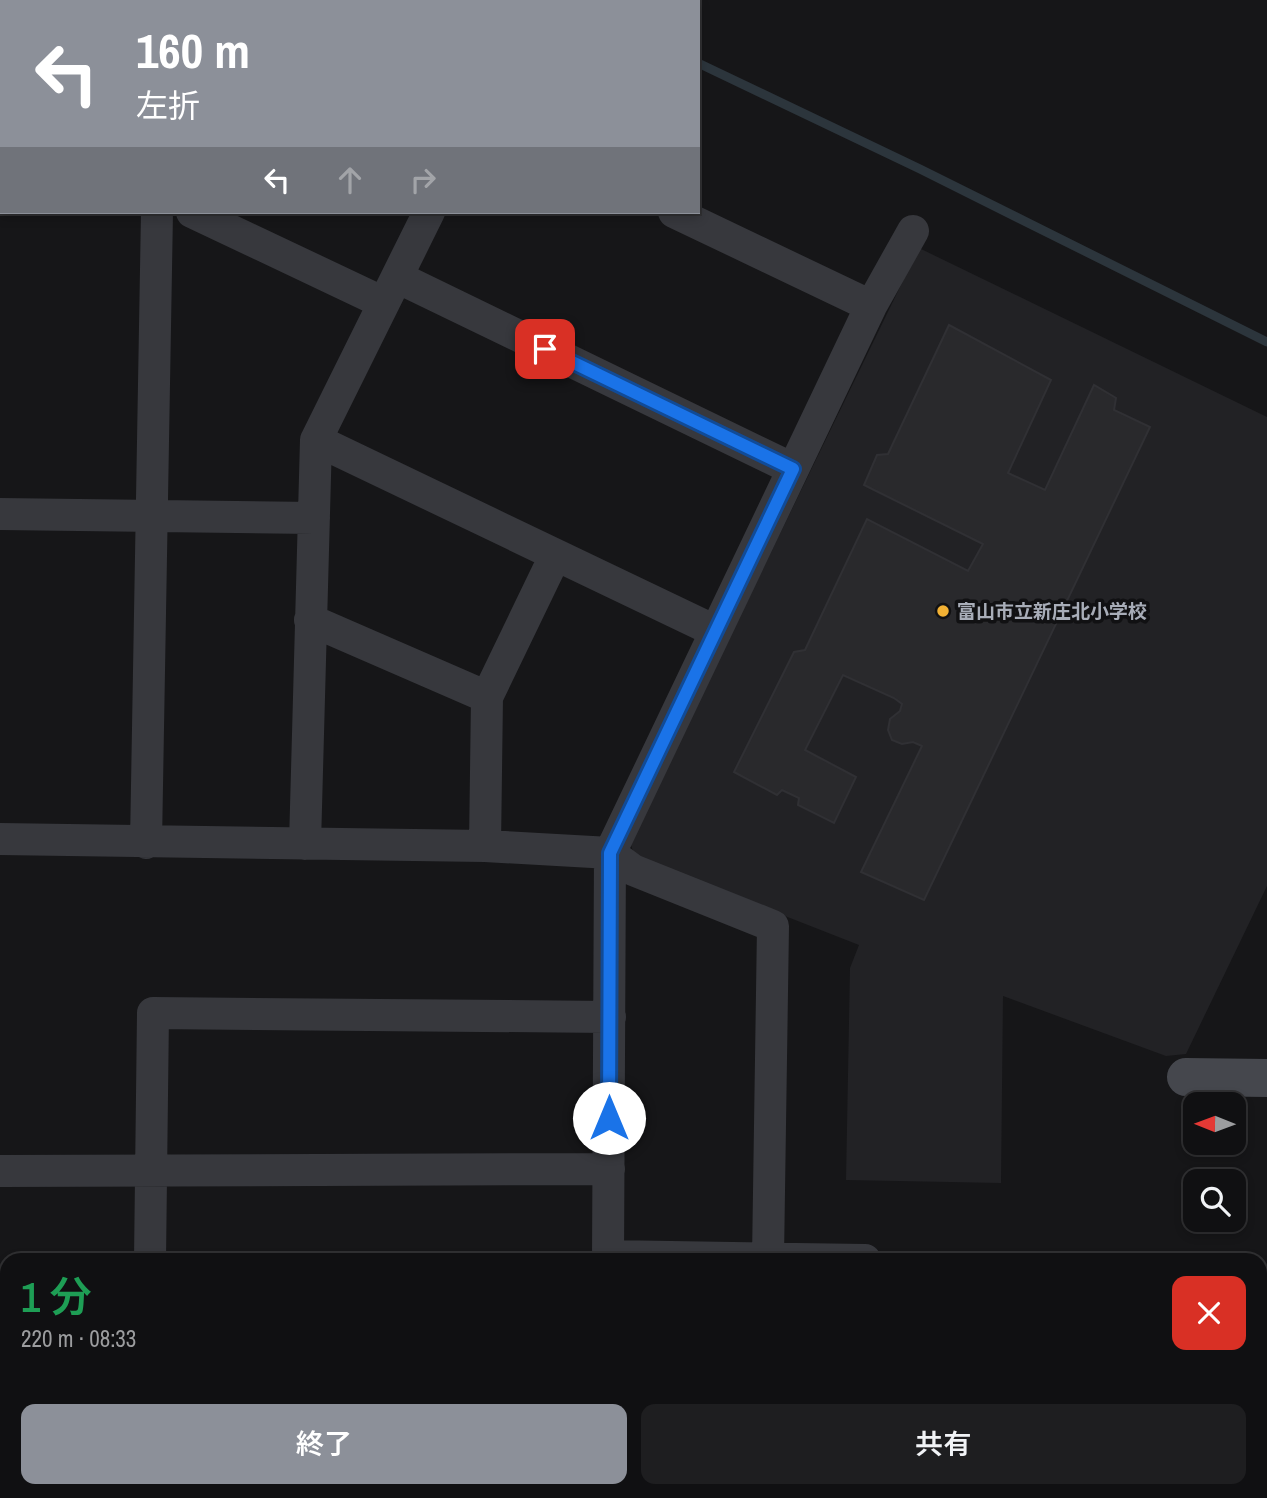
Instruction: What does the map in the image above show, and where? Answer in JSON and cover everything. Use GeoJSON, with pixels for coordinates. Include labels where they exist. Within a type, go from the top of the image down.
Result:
{"type":"FeatureCollection","features":[{"type":"Feature","properties":{"kind":"street"},"geometry":{"type":"LineString","coordinates":[[146,843],[157,214]]}},
{"type":"Feature","properties":{"kind":"street"},"geometry":{"type":"LineString","coordinates":[[197,214],[391,290],[793,469]]}},
{"type":"Feature","properties":{"kind":"street"},"geometry":{"type":"LineString","coordinates":[[305,844],[316,440],[428,214]]}},
{"type":"Feature","properties":{"kind":"street"},"geometry":{"type":"LineString","coordinates":[[678,214],[871,306]]}},
{"type":"Feature","properties":{"kind":"street"},"geometry":{"type":"LineString","coordinates":[[608,1253],[610,853],[871,306],[913,231]]}},
{"type":"Feature","properties":{"kind":"street"},"geometry":{"type":"LineString","coordinates":[[316,440],[715,631]]}},
{"type":"Feature","properties":{"kind":"street"},"geometry":{"type":"LineString","coordinates":[[0,514],[313,518]]}},
{"type":"Feature","properties":{"kind":"street"},"geometry":{"type":"LineString","coordinates":[[485,846],[488,697],[555,556]]}},
{"type":"Feature","properties":{"kind":"street"},"geometry":{"type":"LineString","coordinates":[[310,620],[488,697]]}},
{"type":"Feature","properties":{"kind":"street"},"geometry":{"type":"LineString","coordinates":[[0,839],[485,846],[610,853],[634,870],[773,926],[768,1253]]}},
{"type":"Feature","properties":{"kind":"street"},"geometry":{"type":"LineString","coordinates":[[150,1253],[153,1013],[610,1017]]}},
{"type":"Feature","properties":{"kind":"street"},"geometry":{"type":"LineString","coordinates":[[1186,1077],[1267,1078]]}},
{"type":"Feature","properties":{"kind":"street"},"geometry":{"type":"LineString","coordinates":[[0,1171],[609,1169]]}},
{"type":"Feature","properties":{"kind":"shaded area"},"geometry":{"type":"Polygon","coordinates":[[[919,248],[1267,417],[1267,886],[1186,1054],[1166,1056],[1003,996],[1001,1183],[846,1180],[850,968],[859,945],[635,857],[630,842],[919,248]]]}},
{"type":"Feature","properties":{"kind":"building","name":"富山市立新庄北小学校"},"geometry":{"type":"Polygon","coordinates":[[[949,325],[1051,380],[1008,473],[1045,490],[1094,385],[1116,398],[1114,410],[1150,427],[924,900],[861,872],[922,746],[913,742],[902,744],[892,740],[888,730],[890,719],[900,711],[902,704],[894,698],[843,675],[805,750],[856,777],[834,823],[798,805],[799,798],[782,790],[777,795],[734,772],[794,652],[805,650],[867,519],[968,571],[983,544],[864,485],[877,455],[888,454],[949,325]]]}},
{"type":"Feature","properties":{"kind":"waterway"},"geometry":{"type":"LineString","coordinates":[[700,64],[920,169],[1267,342]]}},
{"type":"Feature","properties":{"kind":"place","name":"富山市立新庄北小学校"},"geometry":{"type":"Point","coordinates":[943,611]}},
{"type":"Feature","properties":{"kind":"route"},"geometry":{"type":"LineString","coordinates":[[545,349],[793,469],[610,853],[609,1118]]}}]}
